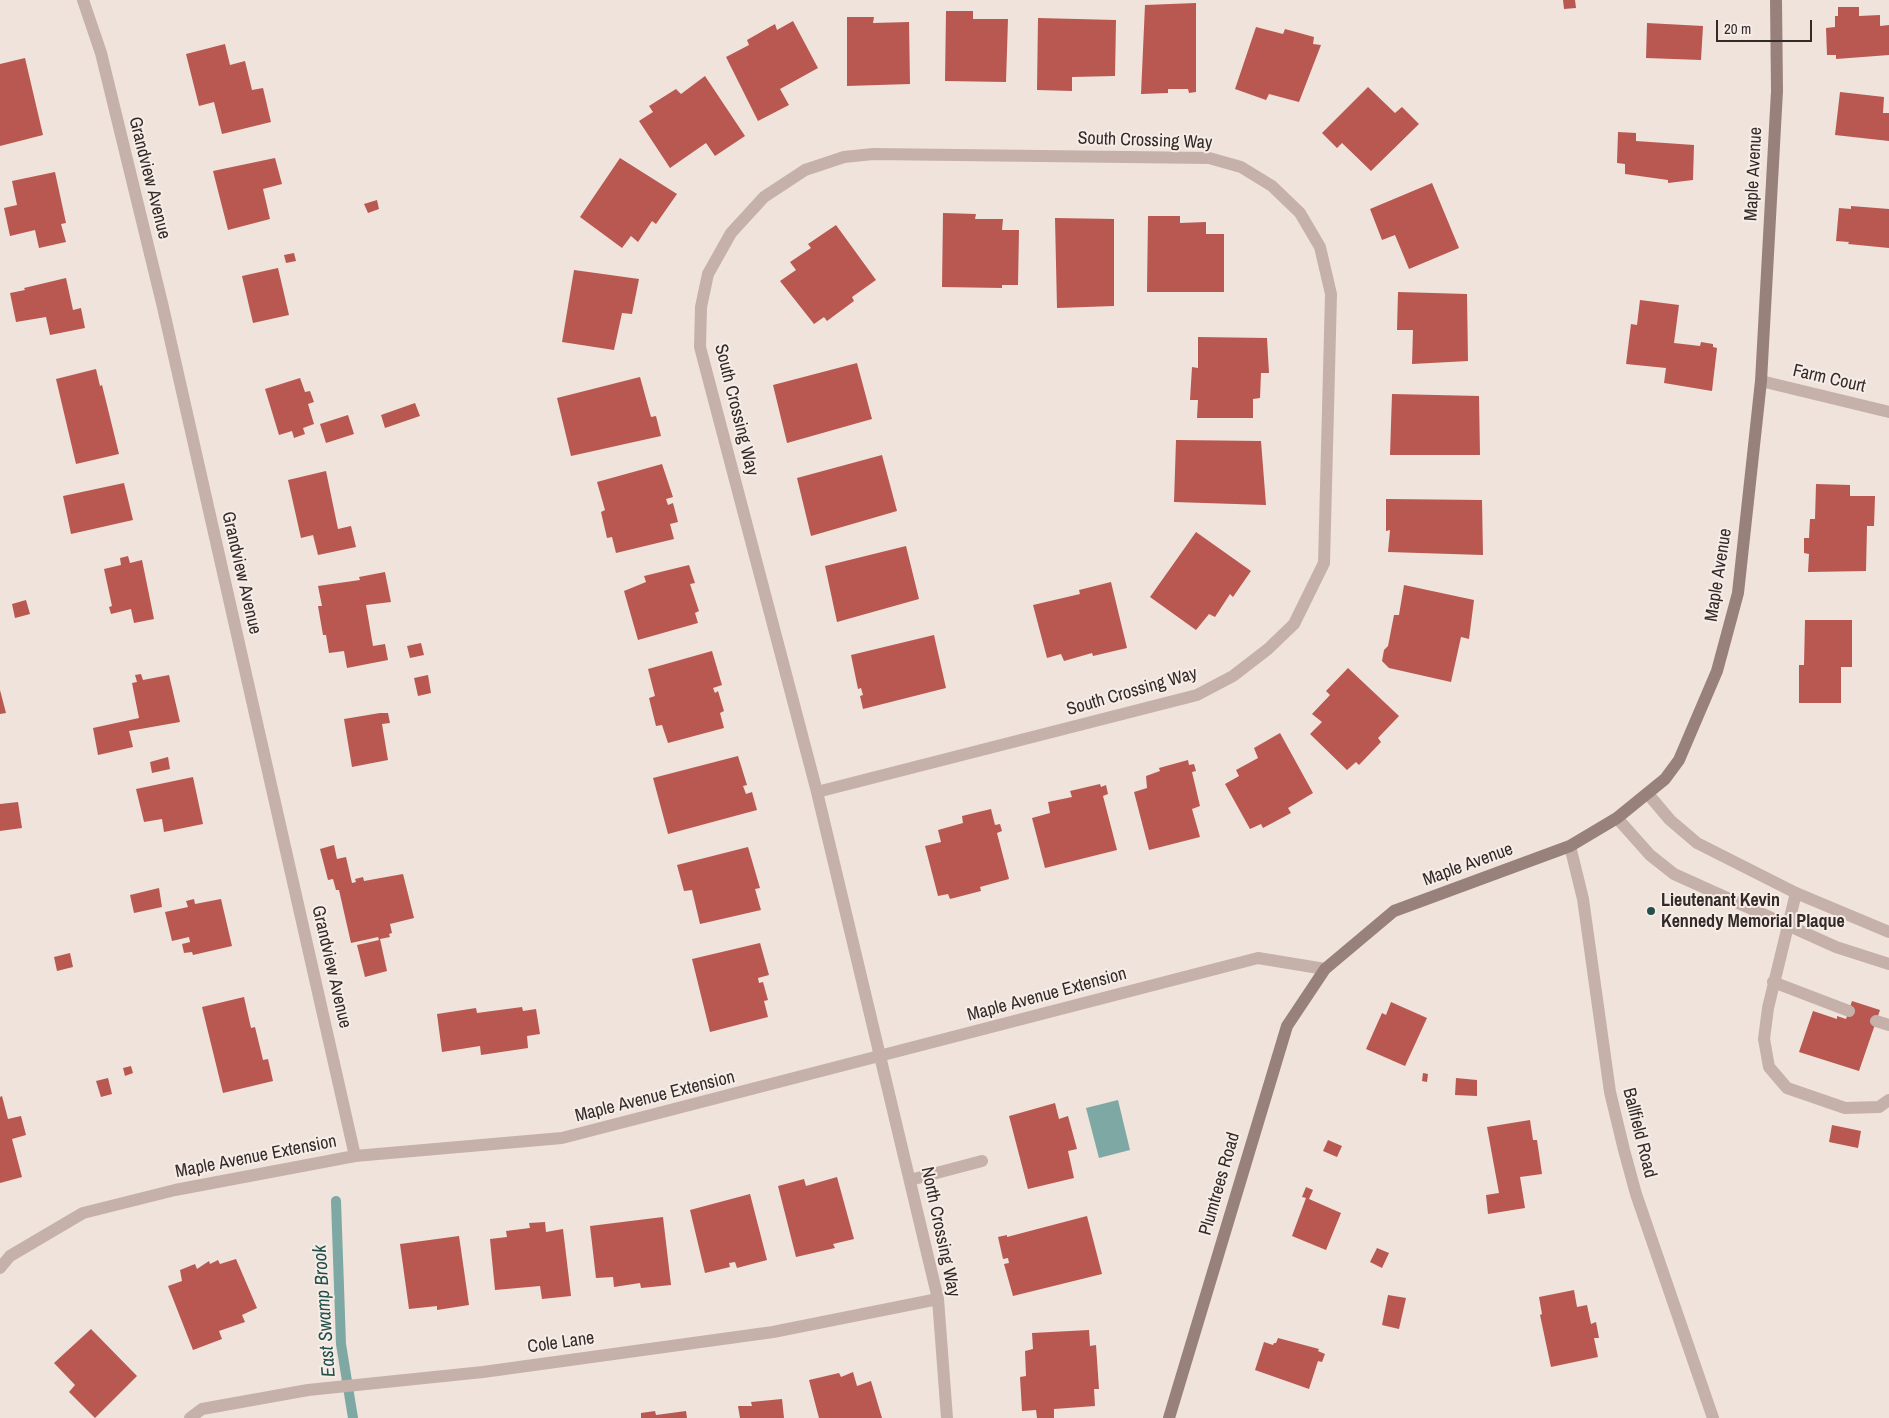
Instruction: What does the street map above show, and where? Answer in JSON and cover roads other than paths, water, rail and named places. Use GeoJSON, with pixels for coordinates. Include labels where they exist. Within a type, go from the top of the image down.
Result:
{"type":"FeatureCollection","features":[{"type":"Feature","properties":{"kind":"main road","name":"Maple Avenue"},"geometry":{"type":"LineString","coordinates":[[1324,969],[1394,911],[1570,846],[1617,818],[1648,794],[1665,779],[1679,760],[1718,671],[1738,593],[1761,381],[1777,91],[1776,0]]}},
{"type":"Feature","properties":{"kind":"main road","name":"Plumtrees Road"},"geometry":{"type":"LineString","coordinates":[[1169,1418],[1286,1026],[1324,969]]}},
{"type":"Feature","properties":{"kind":"street","name":"Grandview Avenue"},"geometry":{"type":"LineString","coordinates":[[83,0],[101,53],[162,303],[355,1156]]}},
{"type":"Feature","properties":{"kind":"street","name":"South Crossing Way"},"geometry":{"type":"LineString","coordinates":[[817,792],[1197,695],[1233,676],[1268,650],[1294,624],[1324,563],[1331,294],[1320,247],[1300,213],[1272,186],[1241,167],[1209,158],[873,154],[844,157],[805,170],[764,197],[731,232],[708,274],[701,307],[700,347],[817,792],[882,1056]]}},
{"type":"Feature","properties":{"kind":"street","name":"Farm Court"},"geometry":{"type":"LineString","coordinates":[[1761,381],[1889,412]]}},
{"type":"Feature","properties":{"kind":"street"},"geometry":{"type":"LineString","coordinates":[[1648,794],[1670,820],[1697,843],[1796,893],[1889,932]]}},
{"type":"Feature","properties":{"kind":"street"},"geometry":{"type":"LineString","coordinates":[[1617,818],[1650,855],[1674,874],[1836,947],[1889,964]]}},
{"type":"Feature","properties":{"kind":"street","name":"Ballfield Road"},"geometry":{"type":"LineString","coordinates":[[1570,846],[1583,899],[1610,1092],[1624,1150],[1636,1194],[1714,1418]]}},
{"type":"Feature","properties":{"kind":"street"},"geometry":{"type":"LineString","coordinates":[[1796,893],[1773,982],[1764,1039],[1768,1067],[1787,1088],[1844,1108],[1879,1107],[1889,1100]]}},
{"type":"Feature","properties":{"kind":"street","name":"Maple Avenue Extension"},"geometry":{"type":"LineString","coordinates":[[0,1268],[10,1256],[83,1212],[175,1190],[355,1156],[562,1138],[1258,958],[1324,969]]}},
{"type":"Feature","properties":{"kind":"street"},"geometry":{"type":"LineString","coordinates":[[1773,982],[1849,1011]]}},
{"type":"Feature","properties":{"kind":"street"},"geometry":{"type":"LineString","coordinates":[[1876,1021],[1889,1025]]}},
{"type":"Feature","properties":{"kind":"street","name":"North Crossing Way"},"geometry":{"type":"LineString","coordinates":[[882,1056],[938,1299],[947,1418]]}},
{"type":"Feature","properties":{"kind":"street"},"geometry":{"type":"LineString","coordinates":[[910,1180],[982,1161]]}},
{"type":"Feature","properties":{"kind":"street","name":"Cole Lane"},"geometry":{"type":"LineString","coordinates":[[190,1418],[202,1409],[308,1390],[483,1372],[774,1332],[938,1299]]}},
{"type":"Feature","properties":{"kind":"water"},"geometry":{"type":"Polygon","coordinates":[[[1118,1100],[1130,1150],[1099,1158],[1086,1108],[1118,1100]]]}},
{"type":"Feature","properties":{"kind":"waterway","name":"East Swamp Brook"},"geometry":{"type":"LineString","coordinates":[[336,1201],[341,1344],[353,1418]]}},
{"type":"Feature","properties":{"kind":"place","name":"Lieutenant Kevin Kennedy Memorial Plaque"},"geometry":{"type":"Point","coordinates":[1651,911]}}]}
